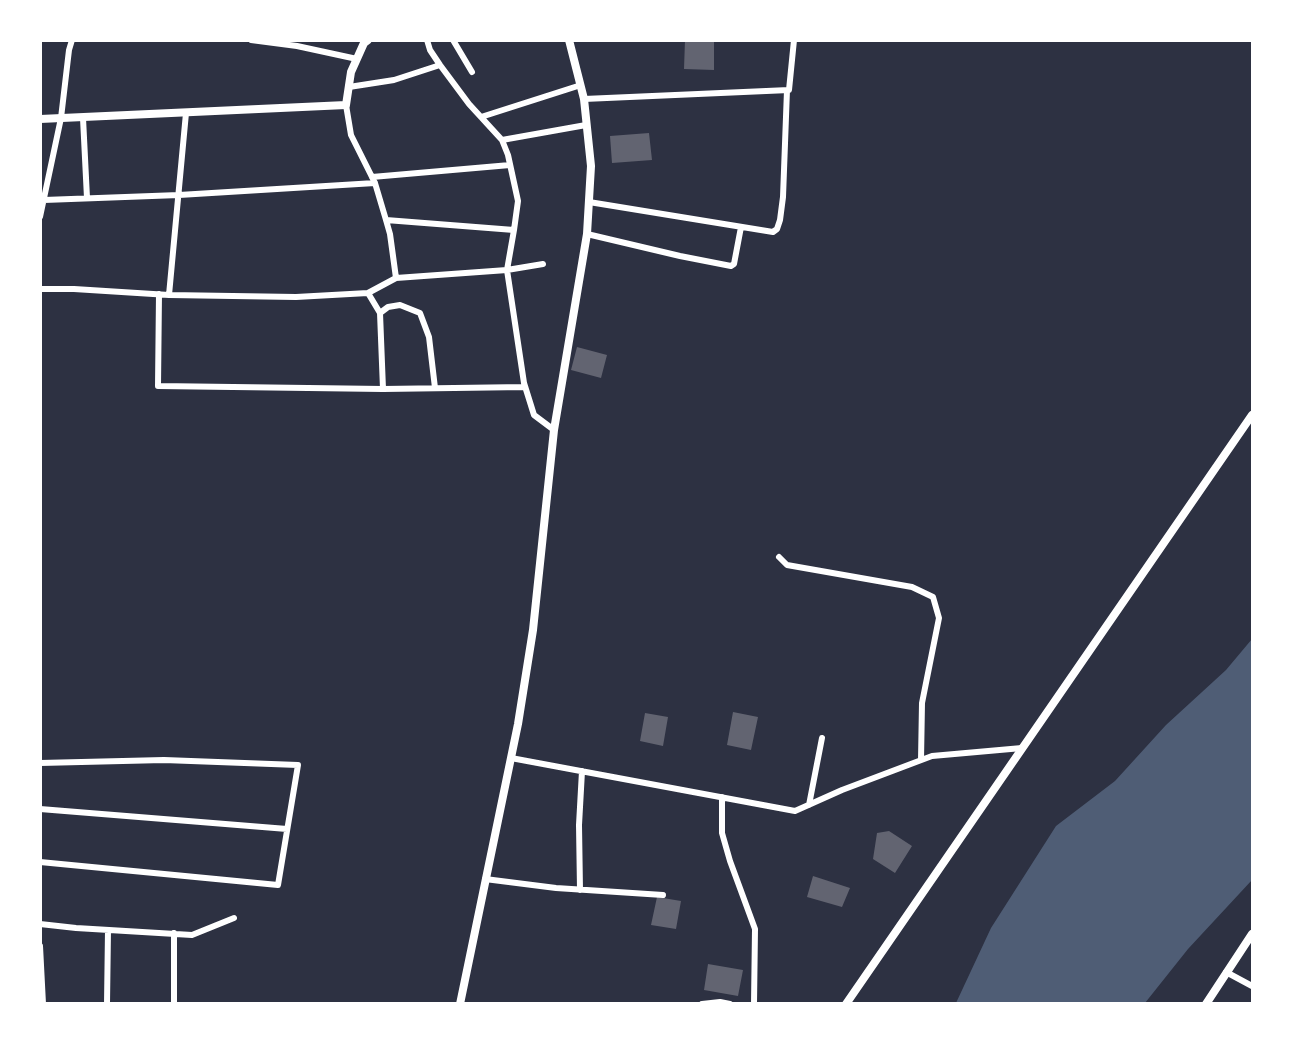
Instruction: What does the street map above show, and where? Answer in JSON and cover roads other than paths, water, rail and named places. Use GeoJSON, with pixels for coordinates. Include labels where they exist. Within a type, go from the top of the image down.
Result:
{"type":"FeatureCollection","features":[{"type":"Feature","properties":{"kind":"main road"},"geometry":{"type":"LineString","coordinates":[[40,119],[346,105],[351,72],[364,43],[368,40]]}},
{"type":"Feature","properties":{"kind":"main road"},"geometry":{"type":"LineString","coordinates":[[460,1004],[518,724],[533,630],[554,430],[587,234],[591,166],[584,99],[569,40]]}},
{"type":"Feature","properties":{"kind":"main road"},"geometry":{"type":"LineString","coordinates":[[846,1004],[1252,415]]}},
{"type":"Feature","properties":{"kind":"street"},"geometry":{"type":"LineString","coordinates":[[40,217],[61,118],[72,40]]}},
{"type":"Feature","properties":{"kind":"street"},"geometry":{"type":"LineString","coordinates":[[251,40],[297,46],[357,59]]}},
{"type":"Feature","properties":{"kind":"street"},"geometry":{"type":"LineString","coordinates":[[427,40],[430,50],[469,104],[502,140],[518,201],[507,270],[525,387],[534,415],[554,430]]}},
{"type":"Feature","properties":{"kind":"street"},"geometry":{"type":"LineString","coordinates":[[453,40],[472,72]]}},
{"type":"Feature","properties":{"kind":"street"},"geometry":{"type":"LineString","coordinates":[[589,202],[773,232],[777,229],[783,197],[787,90],[789,90],[794,40]]}},
{"type":"Feature","properties":{"kind":"street"},"geometry":{"type":"LineString","coordinates":[[349,87],[394,80],[440,65]]}},
{"type":"Feature","properties":{"kind":"street"},"geometry":{"type":"LineString","coordinates":[[481,117],[581,85]]}},
{"type":"Feature","properties":{"kind":"street"},"geometry":{"type":"LineString","coordinates":[[584,99],[787,90]]}},
{"type":"Feature","properties":{"kind":"street"},"geometry":{"type":"LineString","coordinates":[[346,105],[351,135],[373,180],[386,220],[396,278]]}},
{"type":"Feature","properties":{"kind":"street"},"geometry":{"type":"LineString","coordinates":[[169,295],[186,113]]}},
{"type":"Feature","properties":{"kind":"street"},"geometry":{"type":"LineString","coordinates":[[83,117],[87,198]]}},
{"type":"Feature","properties":{"kind":"street"},"geometry":{"type":"LineString","coordinates":[[502,140],[586,125]]}},
{"type":"Feature","properties":{"kind":"street"},"geometry":{"type":"LineString","coordinates":[[44,200],[179,195],[373,180],[510,165]]}},
{"type":"Feature","properties":{"kind":"street"},"geometry":{"type":"LineString","coordinates":[[386,220],[514,230]]}},
{"type":"Feature","properties":{"kind":"street"},"geometry":{"type":"LineString","coordinates":[[587,234],[731,266],[734,264],[741,227]]}},
{"type":"Feature","properties":{"kind":"street"},"geometry":{"type":"LineString","coordinates":[[40,289],[169,295],[296,297],[368,293],[396,278],[507,270],[543,264]]}},
{"type":"Feature","properties":{"kind":"street"},"geometry":{"type":"LineString","coordinates":[[368,293],[380,312],[383,389]]}},
{"type":"Feature","properties":{"kind":"street"},"geometry":{"type":"LineString","coordinates":[[159,294],[158,386],[383,389],[525,387]]}},
{"type":"Feature","properties":{"kind":"street"},"geometry":{"type":"LineString","coordinates":[[380,312],[388,307],[400,305],[420,313],[429,337],[435,388]]}},
{"type":"Feature","properties":{"kind":"street"},"geometry":{"type":"LineString","coordinates":[[779,557],[787,565],[912,587],[933,597],[939,618],[922,703],[921,760]]}},
{"type":"Feature","properties":{"kind":"street"},"geometry":{"type":"LineString","coordinates":[[808,805],[822,738]]}},
{"type":"Feature","properties":{"kind":"street"},"geometry":{"type":"LineString","coordinates":[[511,758],[795,811],[842,790],[932,756],[1022,748]]}},
{"type":"Feature","properties":{"kind":"street"},"geometry":{"type":"LineString","coordinates":[[40,763],[164,760],[298,765],[278,885],[40,862]]}},
{"type":"Feature","properties":{"kind":"street"},"geometry":{"type":"LineString","coordinates":[[580,890],[579,825],[582,771]]}},
{"type":"Feature","properties":{"kind":"street"},"geometry":{"type":"LineString","coordinates":[[722,797],[722,833],[755,929],[754,1004]]}},
{"type":"Feature","properties":{"kind":"street"},"geometry":{"type":"LineString","coordinates":[[40,809],[287,829]]}},
{"type":"Feature","properties":{"kind":"street"},"geometry":{"type":"LineString","coordinates":[[485,879],[556,888],[663,895]]}},
{"type":"Feature","properties":{"kind":"street"},"geometry":{"type":"LineString","coordinates":[[40,924],[192,934],[234,918]]}},
{"type":"Feature","properties":{"kind":"street"},"geometry":{"type":"LineString","coordinates":[[107,1004],[108,930]]}},
{"type":"Feature","properties":{"kind":"street"},"geometry":{"type":"LineString","coordinates":[[174,933],[174,1004]]}},
{"type":"Feature","properties":{"kind":"street"},"geometry":{"type":"LineString","coordinates":[[1206,1004],[1252,934]]}},
{"type":"Feature","properties":{"kind":"street"},"geometry":{"type":"LineString","coordinates":[[40,946],[43,1004]]}},
{"type":"Feature","properties":{"kind":"street"},"geometry":{"type":"LineString","coordinates":[[1226,972],[1252,986]]}},
{"type":"Feature","properties":{"kind":"street"},"geometry":{"type":"LineString","coordinates":[[702,1004],[720,1002],[730,1004]]}},
{"type":"Feature","properties":{"kind":"water"},"geometry":{"type":"Polygon","coordinates":[[[1252,639],[1252,880],[1188,949],[1145,1003],[956,1003],[991,928],[1056,826],[1115,781],[1166,725],[1226,670],[1252,639]]]}}]}
